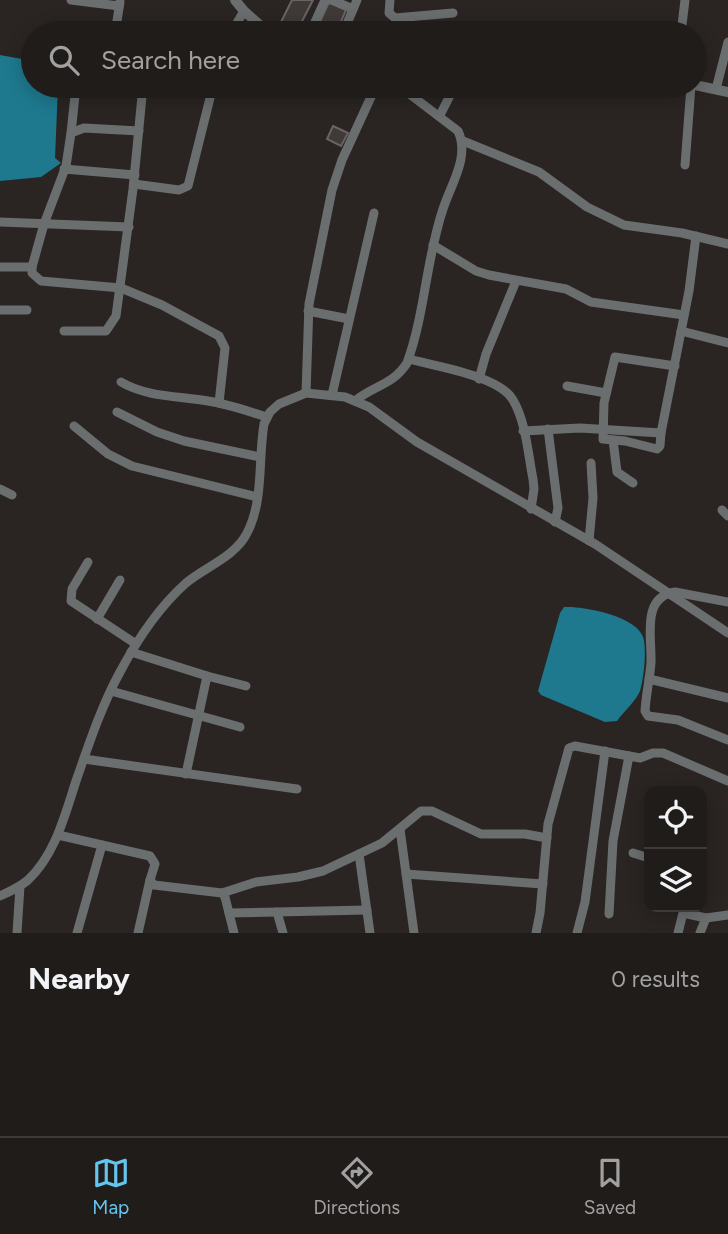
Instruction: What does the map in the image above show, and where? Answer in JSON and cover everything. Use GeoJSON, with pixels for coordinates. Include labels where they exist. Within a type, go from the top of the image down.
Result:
{"type":"FeatureCollection","features":[{"type":"Feature","properties":{"kind":"street"},"geometry":{"type":"LineString","coordinates":[[71,0],[119,3],[117,21]]}},
{"type":"Feature","properties":{"kind":"street"},"geometry":{"type":"LineString","coordinates":[[235,0],[256,21]]}},
{"type":"Feature","properties":{"kind":"street"},"geometry":{"type":"LineString","coordinates":[[315,21],[325,0],[355,5]]}},
{"type":"Feature","properties":{"kind":"street"},"geometry":{"type":"LineString","coordinates":[[390,0],[389,13],[395,18],[453,13]]}},
{"type":"Feature","properties":{"kind":"street"},"geometry":{"type":"LineString","coordinates":[[682,21],[685,0]]}},
{"type":"Feature","properties":{"kind":"street"},"geometry":{"type":"LineString","coordinates":[[238,21],[244,11]]}},
{"type":"Feature","properties":{"kind":"street"},"geometry":{"type":"LineString","coordinates":[[722,90],[728,42]]}},
{"type":"Feature","properties":{"kind":"street"},"geometry":{"type":"LineString","coordinates":[[75,98],[64,169],[44,224],[32,273],[41,281],[121,288],[162,305],[219,336],[225,348],[219,403]]}},
{"type":"Feature","properties":{"kind":"street"},"geometry":{"type":"LineString","coordinates":[[64,331],[106,331],[116,316],[129,227],[142,98]]}},
{"type":"Feature","properties":{"kind":"street"},"geometry":{"type":"LineString","coordinates":[[64,169],[179,190],[188,187],[210,98]]}},
{"type":"Feature","properties":{"kind":"street"},"geometry":{"type":"LineString","coordinates":[[306,393],[308,312],[332,190],[342,160],[370,98]]}},
{"type":"Feature","properties":{"kind":"street"},"geometry":{"type":"LineString","coordinates":[[355,401],[395,378],[409,359],[442,210],[462,160],[463,141],[458,131],[416,98]]}},
{"type":"Feature","properties":{"kind":"street"},"geometry":{"type":"LineString","coordinates":[[440,115],[449,98]]}},
{"type":"Feature","properties":{"kind":"street"},"geometry":{"type":"LineString","coordinates":[[685,165],[692,98]]}},
{"type":"Feature","properties":{"kind":"street"},"geometry":{"type":"LineString","coordinates":[[71,134],[84,128],[139,131]]}},
{"type":"Feature","properties":{"kind":"street"},"geometry":{"type":"LineString","coordinates":[[463,141],[539,172],[587,208],[606,218],[634,227],[696,236],[728,244]]}},
{"type":"Feature","properties":{"kind":"street"},"geometry":{"type":"LineString","coordinates":[[332,395],[374,213]]}},
{"type":"Feature","properties":{"kind":"street"},"geometry":{"type":"LineString","coordinates":[[0,222],[129,227]]}},
{"type":"Feature","properties":{"kind":"street"},"geometry":{"type":"LineString","coordinates":[[675,366],[615,357],[606,393],[603,439],[657,449],[660,446],[661,433],[675,366],[684,315],[696,236]]}},
{"type":"Feature","properties":{"kind":"street"},"geometry":{"type":"LineString","coordinates":[[433,245],[476,271],[566,289],[592,302],[684,315]]}},
{"type":"Feature","properties":{"kind":"street"},"geometry":{"type":"LineString","coordinates":[[0,267],[32,267]]}},
{"type":"Feature","properties":{"kind":"street"},"geometry":{"type":"LineString","coordinates":[[479,379],[486,354],[516,281]]}},
{"type":"Feature","properties":{"kind":"street"},"geometry":{"type":"LineString","coordinates":[[0,310],[27,310]]}},
{"type":"Feature","properties":{"kind":"street"},"geometry":{"type":"LineString","coordinates":[[308,312],[349,319]]}},
{"type":"Feature","properties":{"kind":"street"},"geometry":{"type":"LineString","coordinates":[[681,331],[728,343]]}},
{"type":"Feature","properties":{"kind":"street"},"geometry":{"type":"LineString","coordinates":[[409,359],[479,379],[508,392],[518,410],[523,431],[534,489],[531,509]]}},
{"type":"Feature","properties":{"kind":"street"},"geometry":{"type":"LineString","coordinates":[[121,382],[142,392],[219,403],[267,417]]}},
{"type":"Feature","properties":{"kind":"street"},"geometry":{"type":"LineString","coordinates":[[567,386],[606,393]]}},
{"type":"Feature","properties":{"kind":"street"},"geometry":{"type":"LineString","coordinates":[[0,896],[28,880],[45,860],[58,835],[96,725],[133,648],[162,607],[179,590],[233,551],[246,537],[254,519],[264,424],[279,404],[306,393],[332,395],[369,407],[417,442],[589,541],[728,633]]}},
{"type":"Feature","properties":{"kind":"street"},"geometry":{"type":"LineString","coordinates":[[117,412],[157,432],[184,441],[260,457]]}},
{"type":"Feature","properties":{"kind":"street"},"geometry":{"type":"LineString","coordinates":[[74,426],[108,454],[132,466],[257,497]]}},
{"type":"Feature","properties":{"kind":"street"},"geometry":{"type":"LineString","coordinates":[[548,429],[558,508],[555,523]]}},
{"type":"Feature","properties":{"kind":"street"},"geometry":{"type":"LineString","coordinates":[[523,431],[603,429],[661,433]]}},
{"type":"Feature","properties":{"kind":"street"},"geometry":{"type":"LineString","coordinates":[[613,440],[615,470],[633,483]]}},
{"type":"Feature","properties":{"kind":"street"},"geometry":{"type":"LineString","coordinates":[[589,541],[593,498],[591,463]]}},
{"type":"Feature","properties":{"kind":"street"},"geometry":{"type":"LineString","coordinates":[[0,489],[12,495]]}},
{"type":"Feature","properties":{"kind":"street"},"geometry":{"type":"LineString","coordinates":[[88,562],[70,598],[74,605],[97,619],[133,648],[206,676],[246,686]]}},
{"type":"Feature","properties":{"kind":"street"},"geometry":{"type":"LineString","coordinates":[[97,619],[120,580]]}},
{"type":"Feature","properties":{"kind":"street"},"geometry":{"type":"LineString","coordinates":[[728,601],[667,593],[657,603],[650,618],[649,679],[645,711],[648,716],[678,720],[728,740]]}},
{"type":"Feature","properties":{"kind":"street"},"geometry":{"type":"LineString","coordinates":[[186,774],[206,676]]}},
{"type":"Feature","properties":{"kind":"street"},"geometry":{"type":"LineString","coordinates":[[649,679],[728,698]]}},
{"type":"Feature","properties":{"kind":"street"},"geometry":{"type":"LineString","coordinates":[[111,691],[240,727]]}},
{"type":"Feature","properties":{"kind":"street"},"geometry":{"type":"LineString","coordinates":[[536,933],[547,838],[569,748],[575,746],[643,758],[653,753],[663,754],[728,781]]}},
{"type":"Feature","properties":{"kind":"street"},"geometry":{"type":"LineString","coordinates":[[578,933],[585,902],[605,751]]}},
{"type":"Feature","properties":{"kind":"street"},"geometry":{"type":"LineString","coordinates":[[610,914],[613,841],[629,756]]}},
{"type":"Feature","properties":{"kind":"street"},"geometry":{"type":"LineString","coordinates":[[84,760],[297,789]]}},
{"type":"Feature","properties":{"kind":"street"},"geometry":{"type":"LineString","coordinates":[[150,880],[160,887],[222,893],[256,883],[312,874],[382,843],[416,814],[426,811],[481,834],[525,834],[547,838]]}},
{"type":"Feature","properties":{"kind":"street"},"geometry":{"type":"LineString","coordinates":[[400,829],[414,933]]}},
{"type":"Feature","properties":{"kind":"street"},"geometry":{"type":"LineString","coordinates":[[58,835],[150,856],[155,864],[138,933]]}},
{"type":"Feature","properties":{"kind":"street"},"geometry":{"type":"LineString","coordinates":[[77,933],[102,845]]}},
{"type":"Feature","properties":{"kind":"street"},"geometry":{"type":"LineString","coordinates":[[633,853],[644,856]]}},
{"type":"Feature","properties":{"kind":"street"},"geometry":{"type":"LineString","coordinates":[[359,854],[370,933]]}},
{"type":"Feature","properties":{"kind":"street"},"geometry":{"type":"LineString","coordinates":[[406,874],[543,884]]}},
{"type":"Feature","properties":{"kind":"street"},"geometry":{"type":"LineString","coordinates":[[17,933],[20,886]]}},
{"type":"Feature","properties":{"kind":"street"},"geometry":{"type":"LineString","coordinates":[[222,893],[234,933]]}},
{"type":"Feature","properties":{"kind":"street"},"geometry":{"type":"LineString","coordinates":[[229,914],[367,910]]}},
{"type":"Feature","properties":{"kind":"street"},"geometry":{"type":"LineString","coordinates":[[277,912],[283,933]]}},
{"type":"Feature","properties":{"kind":"street"},"geometry":{"type":"LineString","coordinates":[[678,933],[683,912]]}},
{"type":"Feature","properties":{"kind":"street"},"geometry":{"type":"LineString","coordinates":[[689,912],[706,918],[728,915]]}},
{"type":"Feature","properties":{"kind":"street"},"geometry":{"type":"LineString","coordinates":[[700,933],[706,918]]}},
{"type":"Feature","properties":{"kind":"water"},"geometry":{"type":"Polygon","coordinates":[[[0,55],[21,59],[21,98],[58,98],[55,158],[61,163],[41,177],[0,181],[0,55]]]}},
{"type":"Feature","properties":{"kind":"water"},"geometry":{"type":"Polygon","coordinates":[[[564,607],[584,608],[620,618],[631,623],[643,637],[645,648],[640,691],[617,721],[605,722],[541,695],[538,691],[564,607]]]}},
{"type":"Feature","properties":{"kind":"building"},"geometry":{"type":"Polygon","coordinates":[[[292,0],[313,0],[302,21],[282,21],[292,0]]]}},
{"type":"Feature","properties":{"kind":"building"},"geometry":{"type":"Polygon","coordinates":[[[329,2],[346,10],[341,21],[320,21],[329,2]]]}},
{"type":"Feature","properties":{"kind":"building"},"geometry":{"type":"Polygon","coordinates":[[[333,126],[348,133],[341,146],[327,139],[333,126]]]}}]}
